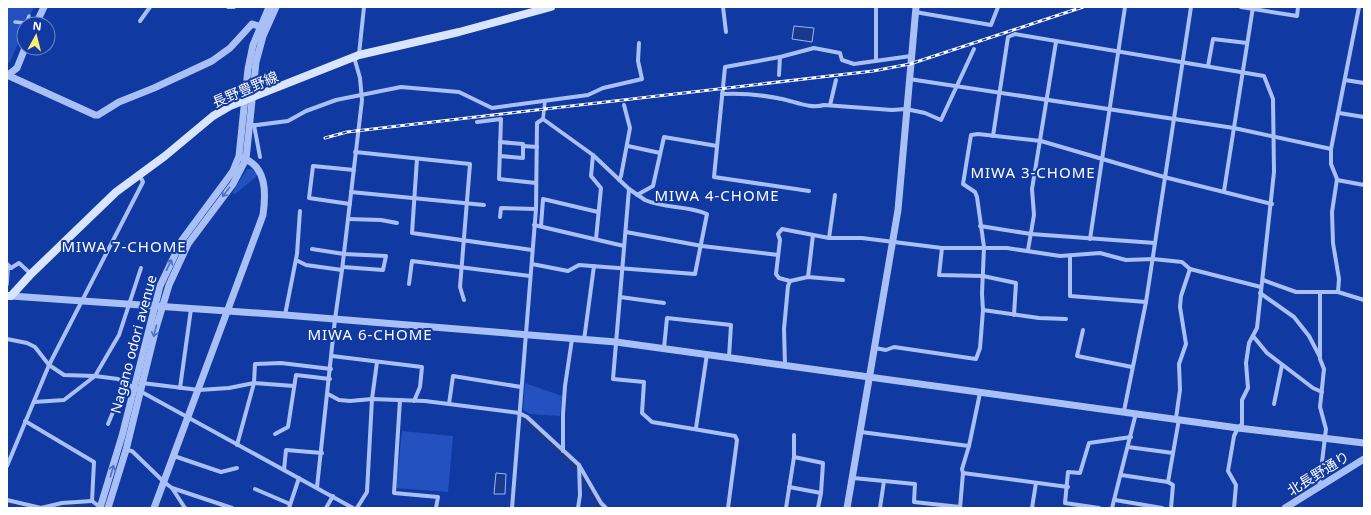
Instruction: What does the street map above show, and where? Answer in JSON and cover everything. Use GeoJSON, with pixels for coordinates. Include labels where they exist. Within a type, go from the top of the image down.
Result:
{"type":"FeatureCollection","features":[{"type":"Feature","properties":{"kind":"main road","name":"長野豊野線"},"geometry":{"type":"LineString","coordinates":[[8,298],[116,192],[165,156],[213,116],[230,106],[357,56],[459,32],[551,7]]}},
{"type":"Feature","properties":{"kind":"street"},"geometry":{"type":"LineString","coordinates":[[140,21],[150,7]]}},
{"type":"Feature","properties":{"kind":"street"},"geometry":{"type":"LineString","coordinates":[[228,7],[234,7]]}},
{"type":"Feature","properties":{"kind":"street"},"geometry":{"type":"LineString","coordinates":[[242,158],[248,100],[263,27],[269,7]]}},
{"type":"Feature","properties":{"kind":"street"},"geometry":{"type":"LineString","coordinates":[[263,27],[276,7]]}},
{"type":"Feature","properties":{"kind":"street"},"geometry":{"type":"LineString","coordinates":[[317,487],[330,379],[335,319],[358,136],[362,94],[357,56],[364,7]]}},
{"type":"Feature","properties":{"kind":"street"},"geometry":{"type":"LineString","coordinates":[[723,7],[726,32]]}},
{"type":"Feature","properties":{"kind":"street"},"geometry":{"type":"LineString","coordinates":[[876,7],[876,61]]}},
{"type":"Feature","properties":{"kind":"street"},"geometry":{"type":"LineString","coordinates":[[847,508],[898,210],[916,9],[991,25],[998,7]]}},
{"type":"Feature","properties":{"kind":"street"},"geometry":{"type":"LineString","coordinates":[[1090,239],[1125,7]]}},
{"type":"Feature","properties":{"kind":"street"},"geometry":{"type":"LineString","coordinates":[[1124,411],[1146,302],[1191,7]]}},
{"type":"Feature","properties":{"kind":"street"},"geometry":{"type":"LineString","coordinates":[[1241,7],[1296,16],[1298,7]]}},
{"type":"Feature","properties":{"kind":"street"},"geometry":{"type":"LineString","coordinates":[[1338,292],[1339,279],[1333,243],[1332,212],[1337,180],[1331,164],[1331,149],[1359,7]]}},
{"type":"Feature","properties":{"kind":"street"},"geometry":{"type":"LineString","coordinates":[[1224,191],[1253,8]]}},
{"type":"Feature","properties":{"kind":"street"},"geometry":{"type":"LineString","coordinates":[[22,56],[16,68],[7,76],[87,112],[98,114],[119,102],[154,88],[212,61],[230,48],[251,25],[263,27]]}},
{"type":"Feature","properties":{"kind":"street"},"geometry":{"type":"LineString","coordinates":[[993,136],[1008,36],[1015,34],[1056,42],[1243,71],[1264,76],[1273,99],[1274,172],[1272,204],[1263,280],[1260,293],[1257,328],[1249,343],[1246,363],[1248,388],[1242,400],[1242,424],[1234,436],[1228,471],[1236,485],[1234,508]]}},
{"type":"Feature","properties":{"kind":"street"},"geometry":{"type":"LineString","coordinates":[[1208,66],[1213,39],[1247,43]]}},
{"type":"Feature","properties":{"kind":"street"},"geometry":{"type":"LineString","coordinates":[[1028,250],[1034,215],[1032,189],[1056,42]]}},
{"type":"Feature","properties":{"kind":"street"},"geometry":{"type":"LineString","coordinates":[[252,126],[288,121],[316,106],[362,94],[401,87],[458,92],[492,108],[588,95],[604,88],[642,79],[638,61],[639,43]]}},
{"type":"Feature","properties":{"kind":"street"},"geometry":{"type":"LineString","coordinates":[[809,191],[714,177],[725,67],[780,57],[814,48],[840,53],[842,60],[854,64],[911,56]]}},
{"type":"Feature","properties":{"kind":"street"},"geometry":{"type":"LineString","coordinates":[[722,94],[736,93],[780,99],[817,107],[830,105],[892,110],[906,109],[925,113],[941,120],[974,49]]}},
{"type":"Feature","properties":{"kind":"street"},"geometry":{"type":"LineString","coordinates":[[779,75],[780,57]]}},
{"type":"Feature","properties":{"kind":"street"},"geometry":{"type":"LineString","coordinates":[[909,79],[1234,128],[1331,149]]}},
{"type":"Feature","properties":{"kind":"street"},"geometry":{"type":"LineString","coordinates":[[830,105],[836,80]]}},
{"type":"Feature","properties":{"kind":"street"},"geometry":{"type":"LineString","coordinates":[[1345,80],[1364,83]]}},
{"type":"Feature","properties":{"kind":"street"},"geometry":{"type":"LineString","coordinates":[[248,100],[252,126],[260,157]]}},
{"type":"Feature","properties":{"kind":"street"},"geometry":{"type":"LineString","coordinates":[[512,508],[536,209],[537,123],[543,119],[545,101]]}},
{"type":"Feature","properties":{"kind":"street"},"geometry":{"type":"LineString","coordinates":[[619,180],[628,146],[630,128],[624,105]]}},
{"type":"Feature","properties":{"kind":"street"},"geometry":{"type":"LineString","coordinates":[[1339,112],[1364,117]]}},
{"type":"Feature","properties":{"kind":"street"},"geometry":{"type":"LineString","coordinates":[[477,122],[501,118],[499,180],[536,183]]}},
{"type":"Feature","properties":{"kind":"street"},"geometry":{"type":"LineString","coordinates":[[532,264],[568,271],[579,265],[695,274],[702,246],[707,214],[694,209],[658,206],[636,194],[593,155],[543,119]]}},
{"type":"Feature","properties":{"kind":"street"},"geometry":{"type":"LineString","coordinates":[[242,158],[252,126]]}},
{"type":"Feature","properties":{"kind":"street"},"geometry":{"type":"LineString","coordinates":[[875,348],[886,350],[894,347],[976,359],[980,348],[983,310],[982,294],[984,247],[975,192],[962,184],[971,135],[978,134],[1041,141],[1164,177],[1272,204]]}},
{"type":"Feature","properties":{"kind":"street"},"geometry":{"type":"LineString","coordinates":[[636,194],[653,186],[664,137],[717,146]]}},
{"type":"Feature","properties":{"kind":"street"},"geometry":{"type":"LineString","coordinates":[[500,142],[536,147]]}},
{"type":"Feature","properties":{"kind":"street"},"geometry":{"type":"LineString","coordinates":[[500,156],[523,158],[523,146]]}},
{"type":"Feature","properties":{"kind":"street"},"geometry":{"type":"LineString","coordinates":[[628,146],[660,153]]}},
{"type":"Feature","properties":{"kind":"street"},"geometry":{"type":"LineString","coordinates":[[356,152],[470,164],[460,287],[464,300]]}},
{"type":"Feature","properties":{"kind":"street"},"geometry":{"type":"LineString","coordinates":[[593,155],[591,176],[600,188],[596,239]]}},
{"type":"Feature","properties":{"kind":"street"},"geometry":{"type":"LineString","coordinates":[[154,508],[260,226],[265,200],[262,174],[258,167],[242,158]]}},
{"type":"Feature","properties":{"kind":"street","name":"Nagano odori avenue"},"geometry":{"type":"LineString","coordinates":[[100,507],[122,436],[133,388],[158,306],[177,263],[188,244],[233,184],[242,158]]}},
{"type":"Feature","properties":{"kind":"street"},"geometry":{"type":"LineString","coordinates":[[417,159],[412,233],[532,250]]}},
{"type":"Feature","properties":{"kind":"street"},"geometry":{"type":"LineString","coordinates":[[350,204],[310,198],[313,166],[354,170]]}},
{"type":"Feature","properties":{"kind":"street"},"geometry":{"type":"LineString","coordinates":[[7,466],[49,365],[143,182],[139,174]]}},
{"type":"Feature","properties":{"kind":"street"},"geometry":{"type":"LineString","coordinates":[[1337,180],[1364,185]]}},
{"type":"Feature","properties":{"kind":"street"},"geometry":{"type":"LineString","coordinates":[[629,189],[613,379],[644,382],[642,413],[652,422],[696,428],[735,436],[737,440],[728,508]]}},
{"type":"Feature","properties":{"kind":"street"},"geometry":{"type":"LineString","coordinates":[[351,192],[484,205]]}},
{"type":"Feature","properties":{"kind":"street"},"geometry":{"type":"LineString","coordinates":[[829,238],[835,196]]}},
{"type":"Feature","properties":{"kind":"street"},"geometry":{"type":"LineString","coordinates":[[541,226],[543,199],[598,212]]}},
{"type":"Feature","properties":{"kind":"street"},"geometry":{"type":"LineString","coordinates":[[500,217],[501,208],[536,209]]}},
{"type":"Feature","properties":{"kind":"street"},"geometry":{"type":"LineString","coordinates":[[285,315],[296,260],[300,211]]}},
{"type":"Feature","properties":{"kind":"street"},"geometry":{"type":"LineString","coordinates":[[348,219],[381,220],[397,223]]}},
{"type":"Feature","properties":{"kind":"street"},"geometry":{"type":"LineString","coordinates":[[534,225],[624,246]]}},
{"type":"Feature","properties":{"kind":"street"},"geometry":{"type":"LineString","coordinates":[[980,226],[1031,234],[1155,243]]}},
{"type":"Feature","properties":{"kind":"street"},"geometry":{"type":"LineString","coordinates":[[843,280],[808,277],[790,281],[779,278],[776,274],[780,240],[778,234],[782,229],[829,238],[862,238],[942,248],[984,247],[1028,250],[1060,256],[1100,253],[1126,260],[1153,259],[1182,262],[1190,269],[1261,286]]}},
{"type":"Feature","properties":{"kind":"street"},"geometry":{"type":"LineString","coordinates":[[626,232],[702,246],[778,255]]}},
{"type":"Feature","properties":{"kind":"street"},"geometry":{"type":"LineString","coordinates":[[808,277],[813,235]]}},
{"type":"Feature","properties":{"kind":"street"},"geometry":{"type":"LineString","coordinates":[[942,248],[939,275],[983,276],[1016,283],[1014,315]]}},
{"type":"Feature","properties":{"kind":"street"},"geometry":{"type":"LineString","coordinates":[[296,260],[306,265],[342,269],[383,270],[386,256],[344,254],[312,249]]}},
{"type":"Feature","properties":{"kind":"street"},"geometry":{"type":"LineString","coordinates":[[1070,256],[1070,296],[1146,302]]}},
{"type":"Feature","properties":{"kind":"street"},"geometry":{"type":"LineString","coordinates":[[409,284],[412,261],[461,266],[530,276]]}},
{"type":"Feature","properties":{"kind":"street"},"geometry":{"type":"LineString","coordinates":[[7,264],[9,268],[19,263],[31,274]]}},
{"type":"Feature","properties":{"kind":"street"},"geometry":{"type":"LineString","coordinates":[[584,340],[594,266]]}},
{"type":"Feature","properties":{"kind":"street"},"geometry":{"type":"LineString","coordinates":[[34,402],[64,400],[96,376],[119,335],[141,268]]}},
{"type":"Feature","properties":{"kind":"street"},"geometry":{"type":"LineString","coordinates":[[1168,482],[1178,419],[1180,390],[1179,364],[1186,344],[1180,307],[1181,296],[1190,269]]}},
{"type":"Feature","properties":{"kind":"street"},"geometry":{"type":"LineString","coordinates":[[1263,280],[1296,292],[1338,292],[1364,300]]}},
{"type":"Feature","properties":{"kind":"street"},"geometry":{"type":"LineString","coordinates":[[785,365],[784,329],[790,281]]}},
{"type":"Feature","properties":{"kind":"street"},"geometry":{"type":"LineString","coordinates":[[1320,292],[1320,359]]}},
{"type":"Feature","properties":{"kind":"street"},"geometry":{"type":"LineString","coordinates":[[1260,293],[1294,317],[1309,336],[1324,369],[1320,406],[1326,429],[1319,487]]}},
{"type":"Feature","properties":{"kind":"street"},"geometry":{"type":"LineString","coordinates":[[620,297],[664,303]]}},
{"type":"Feature","properties":{"kind":"street"},"geometry":{"type":"LineString","coordinates":[[8,298],[158,306],[285,315],[616,342],[980,393],[1124,411],[1238,428],[1364,443]]}},
{"type":"Feature","properties":{"kind":"street","name":"Nagano odori avenue"},"geometry":{"type":"LineString","coordinates":[[108,508],[126,450],[158,306]]}},
{"type":"Feature","properties":{"kind":"street"},"geometry":{"type":"LineString","coordinates":[[180,388],[191,309]]}},
{"type":"Feature","properties":{"kind":"street"},"geometry":{"type":"LineString","coordinates":[[983,310],[1014,315],[1066,319]]}},
{"type":"Feature","properties":{"kind":"street"},"geometry":{"type":"LineString","coordinates":[[664,348],[667,318],[719,323],[731,325],[729,357]]}},
{"type":"Feature","properties":{"kind":"street"},"geometry":{"type":"LineString","coordinates":[[1083,330],[1077,356],[1132,367]]}},
{"type":"Feature","properties":{"kind":"street"},"geometry":{"type":"LineString","coordinates":[[1252,336],[1267,353],[1313,388],[1322,392]]}},
{"type":"Feature","properties":{"kind":"street"},"geometry":{"type":"LineString","coordinates":[[7,339],[27,342],[35,347],[49,365],[64,375],[96,376],[118,379],[188,419],[317,487],[353,508]]}},
{"type":"Feature","properties":{"kind":"street"},"geometry":{"type":"LineString","coordinates":[[563,451],[562,414],[572,339]]}},
{"type":"Feature","properties":{"kind":"street"},"geometry":{"type":"LineString","coordinates":[[696,428],[706,354]]}},
{"type":"Feature","properties":{"kind":"street"},"geometry":{"type":"LineString","coordinates":[[332,356],[422,367],[420,387],[414,400]]}},
{"type":"Feature","properties":{"kind":"street"},"geometry":{"type":"LineString","coordinates":[[357,508],[367,492],[372,399],[377,362]]}},
{"type":"Feature","properties":{"kind":"street"},"geometry":{"type":"LineString","coordinates":[[237,445],[254,383],[254,364],[281,363],[331,369]]}},
{"type":"Feature","properties":{"kind":"street"},"geometry":{"type":"LineString","coordinates":[[1274,404],[1282,365]]}},
{"type":"Feature","properties":{"kind":"street"},"geometry":{"type":"LineString","coordinates":[[275,434],[288,428],[296,376],[330,379]]}},
{"type":"Feature","properties":{"kind":"street"},"geometry":{"type":"LineString","coordinates":[[449,404],[453,376],[521,387]]}},
{"type":"Feature","properties":{"kind":"street"},"geometry":{"type":"LineString","coordinates":[[108,424],[125,383]]}},
{"type":"Feature","properties":{"kind":"street"},"geometry":{"type":"LineString","coordinates":[[142,383],[199,390],[229,388],[254,383],[294,386]]}},
{"type":"Feature","properties":{"kind":"street"},"geometry":{"type":"LineString","coordinates":[[853,478],[915,484],[914,502],[960,508],[963,474],[962,469],[969,446],[980,393]]}},
{"type":"Feature","properties":{"kind":"street"},"geometry":{"type":"LineString","coordinates":[[328,394],[339,400],[414,400],[519,413],[527,417],[563,451],[606,508]]}},
{"type":"Feature","properties":{"kind":"street"},"geometry":{"type":"LineString","coordinates":[[400,400],[394,493],[438,497],[436,508]]}},
{"type":"Feature","properties":{"kind":"street"},"geometry":{"type":"LineString","coordinates":[[1112,508],[1136,413]]}},
{"type":"Feature","properties":{"kind":"street"},"geometry":{"type":"LineString","coordinates":[[25,421],[94,462],[92,501]]}},
{"type":"Feature","properties":{"kind":"street"},"geometry":{"type":"LineString","coordinates":[[861,432],[969,446]]}},
{"type":"Feature","properties":{"kind":"street"},"geometry":{"type":"LineString","coordinates":[[786,508],[794,457],[794,435]]}},
{"type":"Feature","properties":{"kind":"street"},"geometry":{"type":"LineString","coordinates":[[1099,508],[1065,503],[1068,488],[1068,472],[1080,473],[1089,443],[1130,437]]}},
{"type":"Feature","properties":{"kind":"street"},"geometry":{"type":"LineString","coordinates":[[1128,447],[1173,453]]}},
{"type":"Feature","properties":{"kind":"street"},"geometry":{"type":"LineString","coordinates":[[126,450],[132,451],[172,488],[232,508]]}},
{"type":"Feature","properties":{"kind":"street"},"geometry":{"type":"LineString","coordinates":[[284,470],[286,450],[322,453]]}},
{"type":"Feature","properties":{"kind":"street"},"geometry":{"type":"LineString","coordinates":[[174,456],[221,472],[237,468]]}},
{"type":"Feature","properties":{"kind":"street"},"geometry":{"type":"LineString","coordinates":[[794,457],[823,463],[821,492],[818,508]]}},
{"type":"Feature","properties":{"kind":"street","name":"北長野通り"},"geometry":{"type":"LineString","coordinates":[[1285,508],[1364,459]]}},
{"type":"Feature","properties":{"kind":"street"},"geometry":{"type":"LineString","coordinates":[[578,469],[580,495],[578,508]]}},
{"type":"Feature","properties":{"kind":"street"},"geometry":{"type":"LineString","coordinates":[[963,474],[1036,482],[1068,488]]}},
{"type":"Feature","properties":{"kind":"street"},"geometry":{"type":"LineString","coordinates":[[1121,474],[1168,482],[1173,485],[1171,508]]}},
{"type":"Feature","properties":{"kind":"street"},"geometry":{"type":"LineString","coordinates":[[255,489],[289,506],[299,478]]}},
{"type":"Feature","properties":{"kind":"street"},"geometry":{"type":"LineString","coordinates":[[880,508],[884,481]]}},
{"type":"Feature","properties":{"kind":"street"},"geometry":{"type":"LineString","coordinates":[[1032,508],[1036,482]]}},
{"type":"Feature","properties":{"kind":"street"},"geometry":{"type":"LineString","coordinates":[[789,487],[821,492]]}},
{"type":"Feature","properties":{"kind":"street"},"geometry":{"type":"LineString","coordinates":[[172,488],[185,508]]}},
{"type":"Feature","properties":{"kind":"street"},"geometry":{"type":"LineString","coordinates":[[326,508],[333,496]]}},
{"type":"Feature","properties":{"kind":"street"},"geometry":{"type":"LineString","coordinates":[[7,500],[41,508],[62,503],[92,501],[100,507]]}},
{"type":"Feature","properties":{"kind":"street"},"geometry":{"type":"LineString","coordinates":[[1115,500],[1162,508]]}},
{"type":"Feature","properties":{"kind":"shaded area"},"geometry":{"type":"Polygon","coordinates":[[[7,7],[34,7],[30,16],[16,16],[16,48],[10,62],[7,63],[7,7]]]}},
{"type":"Feature","properties":{"kind":"shaded area"},"geometry":{"type":"Polygon","coordinates":[[[794,26],[814,28],[812,42],[792,39],[794,26]]]}},
{"type":"Feature","properties":{"kind":"shaded area"},"geometry":{"type":"Polygon","coordinates":[[[247,169],[252,169],[257,174],[256,177],[235,194],[232,193],[247,169]]]}},
{"type":"Feature","properties":{"kind":"shaded area"},"geometry":{"type":"Polygon","coordinates":[[[525,383],[562,396],[560,416],[530,414],[523,410],[525,383]]]}},
{"type":"Feature","properties":{"kind":"shaded area"},"geometry":{"type":"Polygon","coordinates":[[[402,431],[453,436],[448,492],[396,488],[402,431]]]}},
{"type":"Feature","properties":{"kind":"shaded area"},"geometry":{"type":"Polygon","coordinates":[[[496,473],[506,474],[505,494],[494,494],[496,473]]]}},
{"type":"Feature","properties":{"kind":"waterway"},"geometry":{"type":"LineString","coordinates":[[7,270],[9,270],[8,285]]}},
{"type":"Feature","properties":{"kind":"waterway"},"geometry":{"type":"LineString","coordinates":[[523,417],[577,469],[601,508]]}},
{"type":"Feature","properties":{"kind":"railway"},"geometry":{"type":"LineString","coordinates":[[325,138],[347,132],[873,71],[910,64],[1083,7]]}},
{"type":"Feature","properties":{"kind":"district","name":"MIWA 3-CHOME"},"geometry":{"type":"Point","coordinates":[1033,172]}},
{"type":"Feature","properties":{"kind":"district","name":"MIWA 4-CHOME"},"geometry":{"type":"Point","coordinates":[717,195]}},
{"type":"Feature","properties":{"kind":"district","name":"MIWA 7-CHOME"},"geometry":{"type":"Point","coordinates":[124,246]}},
{"type":"Feature","properties":{"kind":"district","name":"MIWA 6-CHOME"},"geometry":{"type":"Point","coordinates":[370,334]}}]}
